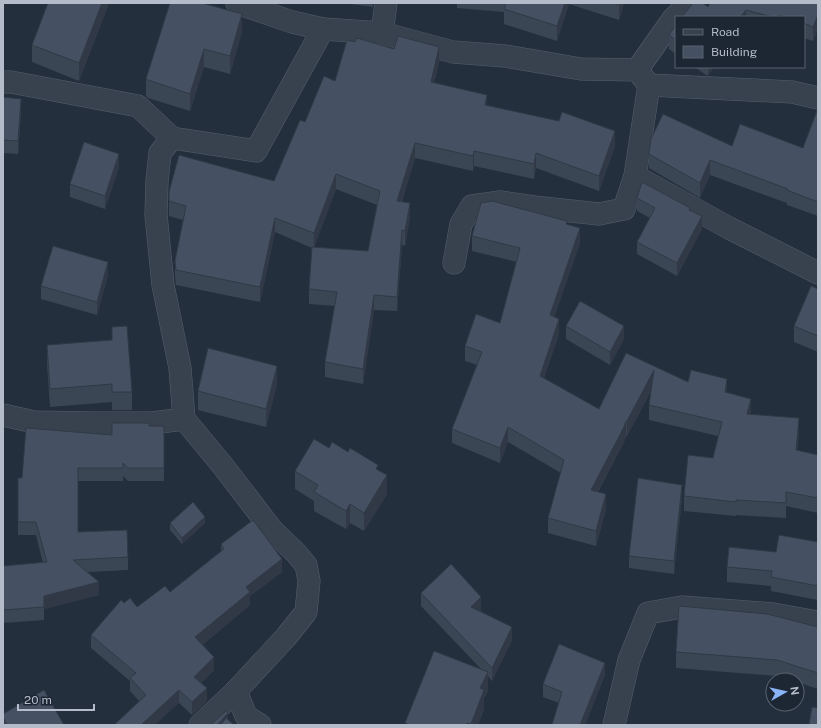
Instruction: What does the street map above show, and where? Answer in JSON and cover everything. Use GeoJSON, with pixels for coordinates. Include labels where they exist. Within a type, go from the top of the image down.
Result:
{"type":"FeatureCollection","features":[{"type":"Feature","properties":{"kind":"street"},"geometry":{"type":"LineString","coordinates":[[237,3],[292,22],[323,29],[382,33],[453,52],[505,56],[581,69],[643,77],[792,92],[818,98]]}},
{"type":"Feature","properties":{"kind":"street"},"geometry":{"type":"LineString","coordinates":[[382,33],[386,3]]}},
{"type":"Feature","properties":{"kind":"street"},"geometry":{"type":"LineString","coordinates":[[676,16],[689,3]]}},
{"type":"Feature","properties":{"kind":"street"},"geometry":{"type":"LineString","coordinates":[[454,263],[461,224],[472,206],[500,202],[599,214],[624,209],[635,176],[643,77],[675,17]]}},
{"type":"Feature","properties":{"kind":"street"},"geometry":{"type":"LineString","coordinates":[[3,82],[11,82],[138,106],[172,138],[256,151],[323,29]]}},
{"type":"Feature","properties":{"kind":"street"},"geometry":{"type":"LineString","coordinates":[[172,138],[160,153],[156,215],[163,286],[180,368],[184,419],[223,466],[272,530],[306,565],[309,581],[306,612],[286,638],[236,691],[200,725]]}},
{"type":"Feature","properties":{"kind":"street"},"geometry":{"type":"LineString","coordinates":[[635,176],[729,228],[818,273]]}},
{"type":"Feature","properties":{"kind":"street"},"geometry":{"type":"LineString","coordinates":[[3,415],[34,422],[94,424],[152,423],[184,419]]}},
{"type":"Feature","properties":{"kind":"street"},"geometry":{"type":"LineString","coordinates":[[614,725],[629,660],[648,613],[682,607],[773,614],[818,622]]}},
{"type":"Feature","properties":{"kind":"street"},"geometry":{"type":"LineString","coordinates":[[236,691],[246,716],[260,725]]}},
{"type":"Feature","properties":{"kind":"building"},"geometry":{"type":"Polygon","coordinates":[[[48,3],[102,3],[79,63],[32,45],[48,3]]]}},
{"type":"Feature","properties":{"kind":"building"},"geometry":{"type":"Polygon","coordinates":[[[170,3],[202,3],[242,14],[230,56],[204,49],[190,94],[146,79],[170,3]]]}},
{"type":"Feature","properties":{"kind":"building"},"geometry":{"type":"Polygon","coordinates":[[[506,3],[565,3],[557,26],[504,9],[506,3]]]}},
{"type":"Feature","properties":{"kind":"building"},"geometry":{"type":"Polygon","coordinates":[[[693,3],[703,3],[708,7],[710,3],[818,3],[818,15],[813,27],[805,23],[805,16],[769,16],[746,10],[741,16],[683,16],[693,3]]]}},
{"type":"Feature","properties":{"kind":"building"},"geometry":{"type":"Polygon","coordinates":[[[675,26],[675,39],[669,35],[675,26]]]}},
{"type":"Feature","properties":{"kind":"building"},"geometry":{"type":"Polygon","coordinates":[[[398,36],[439,47],[431,82],[487,95],[485,105],[559,121],[562,112],[615,131],[599,176],[536,153],[534,164],[474,151],[473,156],[415,143],[397,201],[410,203],[405,231],[402,230],[397,297],[374,295],[363,369],[325,362],[337,292],[309,289],[312,247],[368,251],[380,191],[336,174],[314,233],[275,218],[260,287],[176,270],[175,261],[186,206],[169,201],[169,192],[179,155],[274,181],[300,120],[305,122],[324,76],[335,81],[347,40],[355,42],[357,38],[394,49],[398,36]]]}},
{"type":"Feature","properties":{"kind":"building"},"geometry":{"type":"Polygon","coordinates":[[[3,97],[21,99],[18,141],[3,140],[3,97]]]}},
{"type":"Feature","properties":{"kind":"building"},"geometry":{"type":"Polygon","coordinates":[[[818,108],[818,202],[787,190],[788,189],[710,160],[700,183],[649,154],[651,139],[663,114],[732,146],[740,124],[803,148],[818,108]]]}},
{"type":"Feature","properties":{"kind":"building"},"geometry":{"type":"Polygon","coordinates":[[[84,142],[119,154],[105,196],[70,184],[84,142]]]}},
{"type":"Feature","properties":{"kind":"building"},"geometry":{"type":"Polygon","coordinates":[[[642,182],[702,216],[677,263],[637,242],[655,208],[637,198],[642,182]]]}},
{"type":"Feature","properties":{"kind":"building"},"geometry":{"type":"Polygon","coordinates":[[[492,201],[567,221],[566,224],[580,228],[550,315],[559,319],[540,376],[599,409],[626,353],[688,382],[691,370],[727,379],[725,392],[751,399],[747,414],[799,418],[796,450],[818,455],[818,498],[786,492],[786,503],[736,500],[736,502],[684,496],[688,455],[713,458],[722,422],[649,405],[654,370],[591,490],[606,494],[596,531],[548,518],[564,460],[508,427],[500,448],[452,429],[482,352],[465,346],[476,314],[500,323],[520,248],[472,236],[481,203],[492,201]]]}},
{"type":"Feature","properties":{"kind":"building"},"geometry":{"type":"Polygon","coordinates":[[[53,246],[108,262],[97,302],[41,286],[53,246]]]}},
{"type":"Feature","properties":{"kind":"building"},"geometry":{"type":"Polygon","coordinates":[[[811,286],[818,289],[818,336],[794,326],[811,286]]]}},
{"type":"Feature","properties":{"kind":"building"},"geometry":{"type":"Polygon","coordinates":[[[580,301],[624,326],[610,352],[566,326],[580,301]]]}},
{"type":"Feature","properties":{"kind":"building"},"geometry":{"type":"Polygon","coordinates":[[[127,326],[132,392],[112,392],[112,384],[50,389],[47,345],[112,340],[112,327],[127,326]]]}},
{"type":"Feature","properties":{"kind":"building"},"geometry":{"type":"Polygon","coordinates":[[[208,348],[277,366],[266,409],[198,391],[208,348]]]}},
{"type":"Feature","properties":{"kind":"building"},"geometry":{"type":"Polygon","coordinates":[[[112,423],[149,423],[149,426],[164,426],[164,468],[128,468],[123,463],[123,468],[78,468],[78,532],[127,530],[128,557],[73,560],[99,582],[44,596],[44,607],[3,610],[3,566],[47,562],[36,522],[18,522],[18,478],[22,478],[26,428],[112,435],[112,423]]]}},
{"type":"Feature","properties":{"kind":"building"},"geometry":{"type":"Polygon","coordinates":[[[314,439],[329,448],[332,442],[348,452],[350,448],[378,465],[376,469],[387,475],[364,513],[350,504],[346,511],[314,492],[318,485],[295,471],[314,439]]]}},
{"type":"Feature","properties":{"kind":"building"},"geometry":{"type":"Polygon","coordinates":[[[638,478],[682,485],[674,561],[629,556],[638,478]]]}},
{"type":"Feature","properties":{"kind":"building"},"geometry":{"type":"Polygon","coordinates":[[[193,502],[205,517],[182,538],[170,523],[193,502]]]}},
{"type":"Feature","properties":{"kind":"building"},"geometry":{"type":"Polygon","coordinates":[[[253,520],[282,559],[246,587],[250,592],[195,637],[214,657],[194,677],[207,688],[192,702],[179,690],[141,725],[114,725],[146,695],[130,678],[136,673],[91,635],[121,600],[124,603],[130,598],[137,607],[165,586],[170,592],[224,549],[221,544],[253,520]]]}},
{"type":"Feature","properties":{"kind":"building"},"geometry":{"type":"Polygon","coordinates":[[[779,535],[818,542],[818,586],[771,577],[772,571],[727,567],[729,547],[776,552],[779,535]]]}},
{"type":"Feature","properties":{"kind":"building"},"geometry":{"type":"Polygon","coordinates":[[[451,564],[481,597],[471,607],[512,627],[492,668],[421,593],[451,564]]]}},
{"type":"Feature","properties":{"kind":"building"},"geometry":{"type":"Polygon","coordinates":[[[679,606],[767,614],[818,627],[818,673],[777,660],[676,652],[679,606]]]}},
{"type":"Feature","properties":{"kind":"building"},"geometry":{"type":"Polygon","coordinates":[[[559,644],[605,663],[580,725],[552,725],[562,692],[543,684],[559,644]]]}},
{"type":"Feature","properties":{"kind":"building"},"geometry":{"type":"Polygon","coordinates":[[[434,651],[488,672],[480,688],[484,690],[471,724],[410,725],[405,723],[434,651]]]}},
{"type":"Feature","properties":{"kind":"building"},"geometry":{"type":"Polygon","coordinates":[[[44,690],[64,725],[7,725],[3,714],[44,690]]]}},
{"type":"Feature","properties":{"kind":"building"},"geometry":{"type":"Polygon","coordinates":[[[812,707],[818,708],[818,725],[809,725],[812,707]]]}},
{"type":"Feature","properties":{"kind":"building"},"geometry":{"type":"Polygon","coordinates":[[[226,711],[228,713],[217,725],[211,725],[226,711]]]}},
{"type":"Feature","properties":{"kind":"building"},"geometry":{"type":"Polygon","coordinates":[[[226,718],[234,725],[221,725],[226,718]]]}}]}
